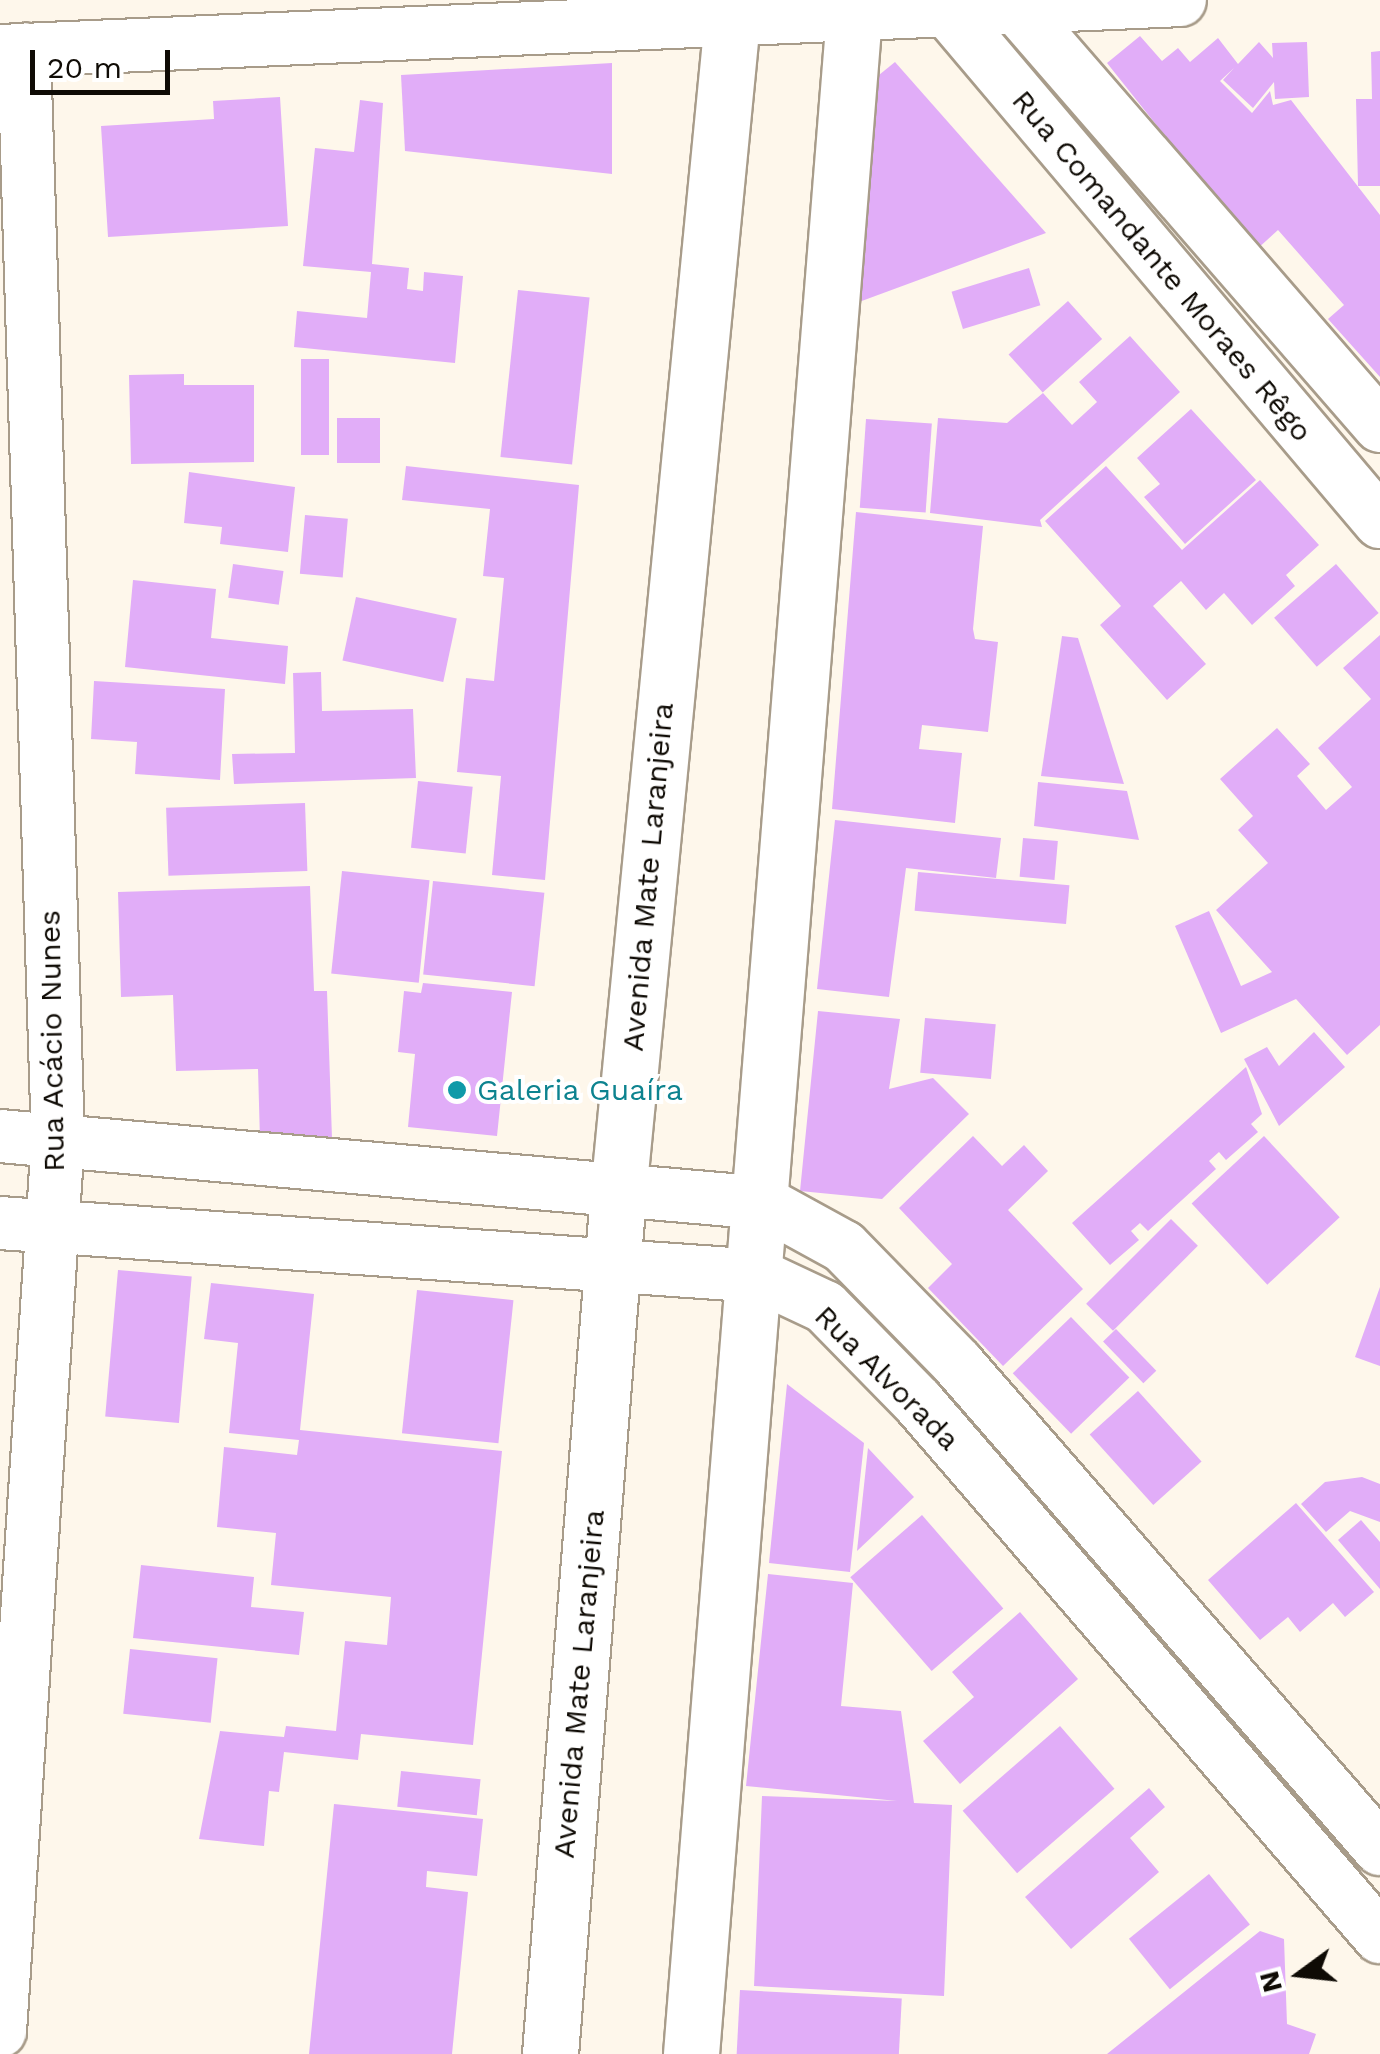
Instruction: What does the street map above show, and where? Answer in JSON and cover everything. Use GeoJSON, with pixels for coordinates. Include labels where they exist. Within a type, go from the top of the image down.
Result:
{"type":"FeatureCollection","features":[{"type":"Feature","properties":{"kind":"main road"},"geometry":{"type":"LineString","coordinates":[[690,2054],[764,1203],[855,7]]}},
{"type":"Feature","properties":{"kind":"main road","name":"Avenida Mate Laranjeira"},"geometry":{"type":"LineString","coordinates":[[550,2054],[618,1193],[732,8]]}},
{"type":"Feature","properties":{"kind":"street"},"geometry":{"type":"LineString","coordinates":[[12,51],[732,8],[946,9],[1180,0]]}},
{"type":"Feature","properties":{"kind":"street","name":"Rua Comandante Moraes Rêgo"},"geometry":{"type":"LineString","coordinates":[[1016,6],[1380,426]]}},
{"type":"Feature","properties":{"kind":"street","name":"Rua Comandante Moraes Rêgo"},"geometry":{"type":"LineString","coordinates":[[946,9],[1161,269],[1380,522]]}},
{"type":"Feature","properties":{"kind":"street","name":"Rua Acácio Nunes"},"geometry":{"type":"LineString","coordinates":[[0,2030],[25,1226],[58,1140],[12,51]]}},
{"type":"Feature","properties":{"kind":"street"},"geometry":{"type":"LineString","coordinates":[[1161,269],[1204,226]]}},
{"type":"Feature","properties":{"kind":"street","name":"Rua Alvorada"},"geometry":{"type":"LineString","coordinates":[[0,1136],[764,1203],[844,1247],[958,1364],[1380,1849]]}},
{"type":"Feature","properties":{"kind":"street","name":"Rua Alvorada"},"geometry":{"type":"LineString","coordinates":[[25,1226],[758,1276],[825,1307],[918,1402],[1380,1938]]}},
{"type":"Feature","properties":{"kind":"street"},"geometry":{"type":"LineString","coordinates":[[918,1402],[958,1364]]}},
{"type":"Feature","properties":{"kind":"street"},"geometry":{"type":"LineString","coordinates":[[1236,1768],[1275,1724]]}},
{"type":"Feature","properties":{"kind":"building"},"geometry":{"type":"Polygon","coordinates":[[[1140,36],[1162,61],[1178,48],[1190,62],[1218,38],[1238,64],[1259,42],[1273,58],[1272,43],[1307,42],[1309,97],[1275,99],[1274,82],[1253,108],[1223,80],[1234,68],[1220,81],[1252,113],[1270,91],[1273,105],[1291,100],[1380,215],[1380,377],[1328,319],[1344,305],[1278,230],[1256,250],[1107,63],[1140,36]]]}},
{"type":"Feature","properties":{"kind":"building"},"geometry":{"type":"Polygon","coordinates":[[[1380,51],[1380,186],[1358,186],[1356,99],[1372,99],[1371,52],[1380,51]]]}},
{"type":"Feature","properties":{"kind":"building"},"geometry":{"type":"Polygon","coordinates":[[[895,62],[1046,233],[859,302],[879,75],[895,62]]]}},
{"type":"Feature","properties":{"kind":"building"},"geometry":{"type":"Polygon","coordinates":[[[612,63],[612,174],[405,151],[401,75],[612,63]]]}},
{"type":"Feature","properties":{"kind":"building"},"geometry":{"type":"Polygon","coordinates":[[[280,97],[288,226],[108,237],[101,126],[214,119],[213,101],[280,97]]]}},
{"type":"Feature","properties":{"kind":"building"},"geometry":{"type":"Polygon","coordinates":[[[360,100],[383,103],[372,264],[409,268],[407,289],[423,291],[424,272],[463,276],[455,363],[294,347],[297,311],[367,318],[371,272],[303,266],[315,148],[354,152],[360,100]]]}},
{"type":"Feature","properties":{"kind":"building"},"geometry":{"type":"Polygon","coordinates":[[[1029,268],[1040,305],[963,329],[952,292],[1029,268]]]}},
{"type":"Feature","properties":{"kind":"building"},"geometry":{"type":"Polygon","coordinates":[[[518,290],[590,298],[572,465],[500,457],[518,290]]]}},
{"type":"Feature","properties":{"kind":"building"},"geometry":{"type":"Polygon","coordinates":[[[1068,301],[1102,339],[1043,392],[1009,355],[1068,301]]]}},
{"type":"Feature","properties":{"kind":"building"},"geometry":{"type":"Polygon","coordinates":[[[1130,336],[1180,392],[1040,520],[1042,527],[930,513],[938,418],[1007,423],[1043,393],[1072,425],[1097,402],[1079,382],[1130,336]]]}},
{"type":"Feature","properties":{"kind":"building"},"geometry":{"type":"Polygon","coordinates":[[[301,359],[329,359],[329,455],[301,455],[301,359]]]}},
{"type":"Feature","properties":{"kind":"building"},"geometry":{"type":"Polygon","coordinates":[[[184,374],[184,385],[254,385],[254,462],[131,464],[129,375],[184,374]]]}},
{"type":"Feature","properties":{"kind":"building"},"geometry":{"type":"Polygon","coordinates":[[[1191,409],[1256,480],[1185,544],[1144,497],[1160,484],[1137,458],[1191,409]]]}},
{"type":"Feature","properties":{"kind":"building"},"geometry":{"type":"Polygon","coordinates":[[[337,418],[380,418],[380,463],[337,463],[337,418]]]}},
{"type":"Feature","properties":{"kind":"building"},"geometry":{"type":"Polygon","coordinates":[[[866,419],[932,424],[926,512],[860,508],[866,419]]]}},
{"type":"Feature","properties":{"kind":"building"},"geometry":{"type":"Polygon","coordinates":[[[406,466],[579,485],[545,880],[492,875],[501,776],[457,772],[466,678],[494,681],[504,578],[483,576],[490,509],[402,500],[406,466]]]}},
{"type":"Feature","properties":{"kind":"building"},"geometry":{"type":"Polygon","coordinates":[[[1106,466],[1182,550],[1260,480],[1319,545],[1286,575],[1295,586],[1252,625],[1224,593],[1206,610],[1181,581],[1153,606],[1206,664],[1167,700],[1100,625],[1121,606],[1045,521],[1106,466]]]}},
{"type":"Feature","properties":{"kind":"building"},"geometry":{"type":"Polygon","coordinates":[[[189,472],[295,487],[288,552],[220,544],[222,527],[184,523],[189,472]]]}},
{"type":"Feature","properties":{"kind":"building"},"geometry":{"type":"Polygon","coordinates":[[[856,512],[983,526],[973,629],[975,639],[998,642],[988,732],[922,725],[919,749],[962,753],[955,823],[832,809],[856,512]]]}},
{"type":"Feature","properties":{"kind":"building"},"geometry":{"type":"Polygon","coordinates":[[[305,515],[348,519],[343,578],[300,574],[305,515]]]}},
{"type":"Feature","properties":{"kind":"building"},"geometry":{"type":"Polygon","coordinates":[[[233,564],[284,571],[279,605],[228,598],[233,564]]]}},
{"type":"Feature","properties":{"kind":"building"},"geometry":{"type":"Polygon","coordinates":[[[1336,564],[1379,613],[1317,667],[1274,618],[1336,564]]]}},
{"type":"Feature","properties":{"kind":"building"},"geometry":{"type":"Polygon","coordinates":[[[133,580],[216,589],[211,638],[288,646],[285,684],[125,667],[133,580]]]}},
{"type":"Feature","properties":{"kind":"building"},"geometry":{"type":"Polygon","coordinates":[[[356,597],[457,618],[443,682],[342,661],[356,597]]]}},
{"type":"Feature","properties":{"kind":"building"},"geometry":{"type":"Polygon","coordinates":[[[1380,635],[1380,1025],[1347,1055],[1296,999],[1221,1033],[1175,926],[1209,911],[1241,986],[1272,972],[1216,910],[1268,863],[1238,830],[1253,816],[1220,779],[1277,728],[1310,764],[1297,776],[1326,810],[1352,787],[1318,748],[1371,699],[1343,668],[1380,635]]]}},
{"type":"Feature","properties":{"kind":"building"},"geometry":{"type":"Polygon","coordinates":[[[1062,636],[1078,638],[1124,784],[1041,776],[1062,636]]]}},
{"type":"Feature","properties":{"kind":"building"},"geometry":{"type":"Polygon","coordinates":[[[321,672],[322,711],[413,709],[416,778],[234,784],[232,754],[295,753],[293,673],[321,672]]]}},
{"type":"Feature","properties":{"kind":"building"},"geometry":{"type":"Polygon","coordinates":[[[94,681],[225,689],[220,780],[135,774],[137,742],[91,739],[94,681]]]}},
{"type":"Feature","properties":{"kind":"building"},"geometry":{"type":"Polygon","coordinates":[[[418,781],[473,787],[466,853],[411,848],[418,781]]]}},
{"type":"Feature","properties":{"kind":"building"},"geometry":{"type":"Polygon","coordinates":[[[1038,782],[1127,791],[1139,840],[1034,826],[1038,782]]]}},
{"type":"Feature","properties":{"kind":"building"},"geometry":{"type":"Polygon","coordinates":[[[305,803],[307,871],[168,876],[166,808],[305,803]]]}},
{"type":"Feature","properties":{"kind":"building"},"geometry":{"type":"Polygon","coordinates":[[[835,820],[1001,838],[996,878],[906,868],[889,997],[817,989],[835,820]]]}},
{"type":"Feature","properties":{"kind":"building"},"geometry":{"type":"Polygon","coordinates":[[[1023,838],[1058,841],[1054,880],[1020,877],[1023,838]]]}},
{"type":"Feature","properties":{"kind":"building"},"geometry":{"type":"Polygon","coordinates":[[[342,871],[430,880],[419,983],[331,973],[342,871]]]}},
{"type":"Feature","properties":{"kind":"building"},"geometry":{"type":"Polygon","coordinates":[[[918,872],[1069,885],[1066,924],[915,911],[918,872]]]}},
{"type":"Feature","properties":{"kind":"building"},"geometry":{"type":"Polygon","coordinates":[[[433,881],[544,893],[535,986],[423,974],[433,881]]]}},
{"type":"Feature","properties":{"kind":"building"},"geometry":{"type":"Polygon","coordinates":[[[310,886],[314,991],[327,991],[332,1138],[260,1140],[258,1069],[176,1071],[173,995],[121,997],[118,892],[310,886]]]}},
{"type":"Feature","properties":{"kind":"building","name":"Galeria Guaíra"},"geometry":{"type":"Polygon","coordinates":[[[423,983],[512,992],[497,1136],[408,1127],[415,1054],[398,1052],[404,991],[421,993],[423,983]]]}},
{"type":"Feature","properties":{"kind":"building"},"geometry":{"type":"Polygon","coordinates":[[[818,1011],[900,1019],[889,1089],[933,1078],[969,1114],[882,1199],[800,1191],[818,1011]]]}},
{"type":"Feature","properties":{"kind":"building"},"geometry":{"type":"Polygon","coordinates":[[[925,1018],[996,1024],[991,1079],[920,1073],[925,1018]]]}},
{"type":"Feature","properties":{"kind":"building"},"geometry":{"type":"Polygon","coordinates":[[[1314,1032],[1345,1067],[1279,1126],[1244,1059],[1267,1047],[1279,1066],[1314,1032]]]}},
{"type":"Feature","properties":{"kind":"building"},"geometry":{"type":"Polygon","coordinates":[[[1246,1067],[1262,1114],[1251,1124],[1258,1132],[1226,1160],[1219,1152],[1209,1161],[1216,1169],[1148,1231],[1140,1223],[1131,1231],[1139,1240],[1110,1265],[1072,1223],[1246,1067]]]}},
{"type":"Feature","properties":{"kind":"building"},"geometry":{"type":"Polygon","coordinates":[[[973,1136],[1002,1166],[1024,1145],[1048,1171],[1008,1210],[1083,1289],[1003,1366],[928,1288],[952,1264],[899,1208],[973,1136]]]}},
{"type":"Feature","properties":{"kind":"building"},"geometry":{"type":"Polygon","coordinates":[[[1264,1136],[1340,1217],[1267,1285],[1192,1204],[1264,1136]]]}},
{"type":"Feature","properties":{"kind":"building"},"geometry":{"type":"Polygon","coordinates":[[[1171,1219],[1198,1246],[1113,1331],[1086,1304],[1171,1219]]]}},
{"type":"Feature","properties":{"kind":"building"},"geometry":{"type":"Polygon","coordinates":[[[118,1270],[192,1276],[179,1423],[105,1416],[118,1270]]]}},
{"type":"Feature","properties":{"kind":"building"},"geometry":{"type":"Polygon","coordinates":[[[211,1283],[314,1294],[300,1430],[502,1451],[473,1745],[361,1734],[358,1760],[284,1752],[279,1792],[269,1791],[264,1846],[199,1839],[220,1731],[284,1737],[286,1726],[336,1731],[345,1641],[387,1645],[391,1597],[271,1585],[276,1533],[217,1527],[224,1447],[297,1455],[299,1440],[229,1433],[238,1343],[204,1339],[211,1283]]]}},
{"type":"Feature","properties":{"kind":"building"},"geometry":{"type":"Polygon","coordinates":[[[1380,1287],[1380,1366],[1355,1357],[1380,1287]]]}},
{"type":"Feature","properties":{"kind":"building"},"geometry":{"type":"Polygon","coordinates":[[[417,1290],[513,1300],[498,1443],[402,1433],[417,1290]]]}},
{"type":"Feature","properties":{"kind":"building"},"geometry":{"type":"Polygon","coordinates":[[[1071,1317],[1129,1377],[1071,1434],[1013,1373],[1071,1317]]]}},
{"type":"Feature","properties":{"kind":"building"},"geometry":{"type":"Polygon","coordinates":[[[1116,1329],[1156,1371],[1143,1383],[1103,1342],[1116,1329]]]}},
{"type":"Feature","properties":{"kind":"building"},"geometry":{"type":"Polygon","coordinates":[[[787,1384],[864,1443],[850,1572],[769,1563],[787,1384]]]}},
{"type":"Feature","properties":{"kind":"building"},"geometry":{"type":"Polygon","coordinates":[[[1138,1391],[1202,1462],[1153,1505],[1090,1434],[1138,1391]]]}},
{"type":"Feature","properties":{"kind":"building"},"geometry":{"type":"Polygon","coordinates":[[[868,1448],[914,1497],[857,1551],[868,1448]]]}},
{"type":"Feature","properties":{"kind":"building"},"geometry":{"type":"Polygon","coordinates":[[[1362,1477],[1380,1484],[1380,1522],[1350,1511],[1326,1532],[1301,1504],[1325,1482],[1362,1477]]]}},
{"type":"Feature","properties":{"kind":"building"},"geometry":{"type":"Polygon","coordinates":[[[1296,1503],[1374,1592],[1345,1617],[1333,1603],[1300,1632],[1288,1617],[1260,1640],[1208,1580],[1296,1503]]]}},
{"type":"Feature","properties":{"kind":"building"},"geometry":{"type":"Polygon","coordinates":[[[922,1515],[1003,1609],[932,1671],[850,1577],[922,1515]]]}},
{"type":"Feature","properties":{"kind":"building"},"geometry":{"type":"Polygon","coordinates":[[[1361,1520],[1380,1542],[1380,1589],[1338,1540],[1361,1520]]]}},
{"type":"Feature","properties":{"kind":"building"},"geometry":{"type":"Polygon","coordinates":[[[141,1565],[254,1577],[251,1607],[304,1612],[299,1655],[133,1638],[141,1565]]]}},
{"type":"Feature","properties":{"kind":"building"},"geometry":{"type":"Polygon","coordinates":[[[768,1574],[853,1583],[841,1706],[901,1711],[914,1803],[952,1805],[944,1996],[754,1986],[762,1796],[897,1801],[746,1786],[768,1574]]]}},
{"type":"Feature","properties":{"kind":"building"},"geometry":{"type":"Polygon","coordinates":[[[1020,1612],[1078,1679],[960,1784],[923,1741],[974,1697],[952,1672],[1020,1612]]]}},
{"type":"Feature","properties":{"kind":"building"},"geometry":{"type":"Polygon","coordinates":[[[130,1649],[218,1658],[211,1723],[123,1714],[130,1649]]]}},
{"type":"Feature","properties":{"kind":"building"},"geometry":{"type":"Polygon","coordinates":[[[1060,1726],[1114,1789],[1017,1873],[963,1811],[1060,1726]]]}},
{"type":"Feature","properties":{"kind":"building"},"geometry":{"type":"Polygon","coordinates":[[[401,1771],[481,1779],[477,1815],[397,1807],[401,1771]]]}},
{"type":"Feature","properties":{"kind":"building"},"geometry":{"type":"Polygon","coordinates":[[[1149,1788],[1165,1807],[1130,1838],[1159,1872],[1071,1949],[1025,1897],[1149,1788]]]}},
{"type":"Feature","properties":{"kind":"building"},"geometry":{"type":"Polygon","coordinates":[[[334,1804],[483,1819],[477,1876],[427,1871],[426,1887],[468,1892],[452,2054],[309,2054],[334,1804]]]}},
{"type":"Feature","properties":{"kind":"building"},"geometry":{"type":"Polygon","coordinates":[[[1209,1874],[1250,1925],[1170,1989],[1129,1939],[1209,1874]]]}},
{"type":"Feature","properties":{"kind":"building"},"geometry":{"type":"Polygon","coordinates":[[[1260,1931],[1284,1939],[1287,2024],[1316,2034],[1309,2054],[1107,2054],[1260,1931]]]}},
{"type":"Feature","properties":{"kind":"building"},"geometry":{"type":"Polygon","coordinates":[[[740,1990],[902,1998],[899,2054],[737,2054],[740,1990]]]}},
{"type":"Feature","properties":{"kind":"place","name":"Galeria Guaíra"},"geometry":{"type":"Point","coordinates":[457,1090]}}]}
